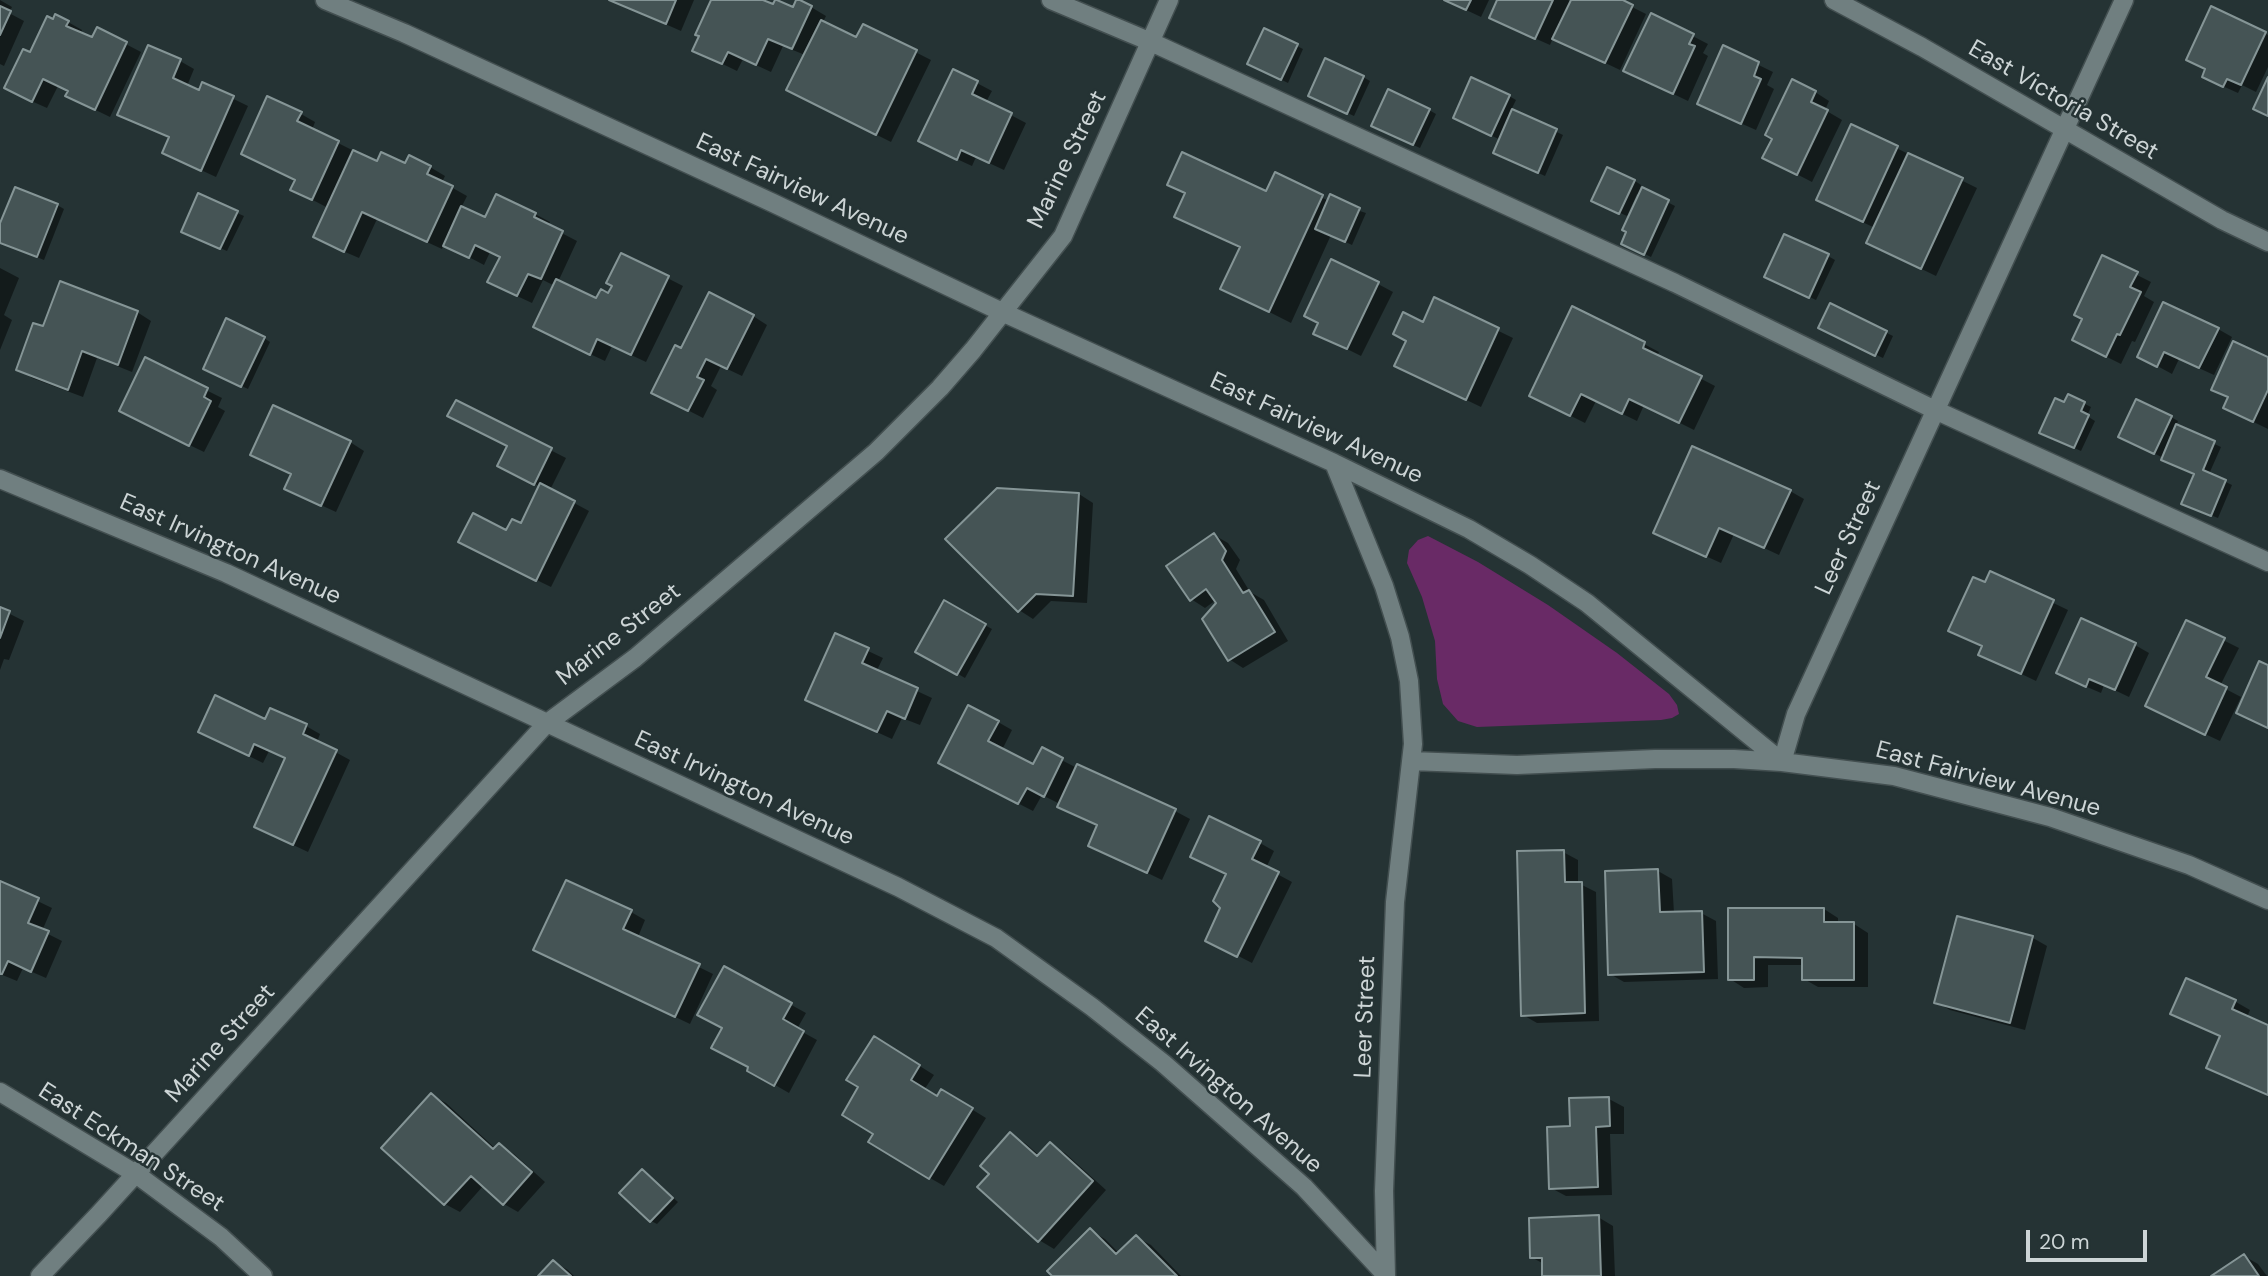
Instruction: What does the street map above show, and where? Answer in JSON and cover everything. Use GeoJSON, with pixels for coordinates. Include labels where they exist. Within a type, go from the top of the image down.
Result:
{"type":"FeatureCollection","features":[{"type":"Feature","properties":{"kind":"street","name":"East Fairview Avenue"},"geometry":{"type":"LineString","coordinates":[[325,0],[404,33],[773,203],[1002,312],[1334,463],[1469,529],[1575,595],[1782,762],[1894,776],[2050,817],[2189,865],[2268,900]]}},
{"type":"Feature","properties":{"kind":"street"},"geometry":{"type":"LineString","coordinates":[[1051,0],[1150,42],[1662,277],[1935,410],[2268,562]]}},
{"type":"Feature","properties":{"kind":"street","name":"Marine Street"},"geometry":{"type":"LineString","coordinates":[[40,1276],[546,724],[635,658],[876,452],[940,388],[1063,236],[1169,0]]}},
{"type":"Feature","properties":{"kind":"street","name":"East Victoria Street"},"geometry":{"type":"LineString","coordinates":[[1834,0],[1922,47],[2222,220],[2268,242]]}},
{"type":"Feature","properties":{"kind":"street","name":"Leer Street"},"geometry":{"type":"LineString","coordinates":[[1782,762],[1796,714],[2124,0]]}},
{"type":"Feature","properties":{"kind":"street","name":"Leer Street"},"geometry":{"type":"LineString","coordinates":[[1334,463],[1384,586],[1400,637],[1409,681],[1413,744],[1395,902],[1384,1191],[1385,1275]]}},
{"type":"Feature","properties":{"kind":"street","name":"East Irvington Avenue"},"geometry":{"type":"LineString","coordinates":[[0,478],[226,573],[898,887],[996,938],[1092,1007],[1163,1063],[1304,1187],[1385,1275]]}},
{"type":"Feature","properties":{"kind":"street"},"geometry":{"type":"LineString","coordinates":[[1411,761],[1517,765],[1654,759],[1782,762]]}},
{"type":"Feature","properties":{"kind":"street","name":"East Eckman Street"},"geometry":{"type":"LineString","coordinates":[[0,1092],[136,1174],[221,1237],[263,1276]]}},
{"type":"Feature","properties":{"kind":"shaded area"},"geometry":{"type":"Polygon","coordinates":[[[1428,536],[1478,562],[1548,605],[1617,653],[1669,694],[1677,705],[1679,714],[1661,720],[1477,727],[1458,721],[1443,704],[1437,679],[1435,641],[1422,597],[1407,563],[1409,550],[1418,540],[1428,536]]]}},
{"type":"Feature","properties":{"kind":"building"},"geometry":{"type":"Polygon","coordinates":[[[609,0],[676,0],[666,24],[609,0]]]}},
{"type":"Feature","properties":{"kind":"building"},"geometry":{"type":"Polygon","coordinates":[[[711,0],[763,0],[773,4],[777,0],[793,7],[796,0],[800,0],[812,6],[792,49],[768,39],[756,65],[728,52],[722,64],[692,51],[699,36],[695,35],[711,0]]]}},
{"type":"Feature","properties":{"kind":"building"},"geometry":{"type":"Polygon","coordinates":[[[1444,0],[1471,0],[1466,10],[1444,0]]]}},
{"type":"Feature","properties":{"kind":"building"},"geometry":{"type":"Polygon","coordinates":[[[1497,0],[1553,0],[1535,39],[1489,18],[1497,0]]]}},
{"type":"Feature","properties":{"kind":"building"},"geometry":{"type":"Polygon","coordinates":[[[1571,0],[1623,0],[1633,5],[1605,63],[1552,39],[1571,0]]]}},
{"type":"Feature","properties":{"kind":"building"},"geometry":{"type":"Polygon","coordinates":[[[0,6],[11,11],[0,35],[0,6]]]}},
{"type":"Feature","properties":{"kind":"building"},"geometry":{"type":"Polygon","coordinates":[[[2211,6],[2266,32],[2241,85],[2227,79],[2223,87],[2202,77],[2205,69],[2186,60],[2211,6]]]}},
{"type":"Feature","properties":{"kind":"building"},"geometry":{"type":"Polygon","coordinates":[[[1651,13],[1694,34],[1689,44],[1695,46],[1673,94],[1623,71],[1651,13]]]}},
{"type":"Feature","properties":{"kind":"building"},"geometry":{"type":"Polygon","coordinates":[[[55,14],[69,21],[66,26],[92,37],[97,27],[127,42],[95,110],[65,96],[68,91],[43,79],[32,102],[4,88],[23,49],[30,52],[47,16],[53,19],[55,14]]]}},
{"type":"Feature","properties":{"kind":"building"},"geometry":{"type":"Polygon","coordinates":[[[821,20],[856,37],[863,24],[917,50],[876,135],[786,90],[821,20]]]}},
{"type":"Feature","properties":{"kind":"building"},"geometry":{"type":"Polygon","coordinates":[[[1264,28],[1298,44],[1281,80],[1247,64],[1264,28]]]}},
{"type":"Feature","properties":{"kind":"building"},"geometry":{"type":"Polygon","coordinates":[[[148,45],[181,59],[173,78],[199,90],[202,82],[234,96],[201,171],[162,153],[169,137],[117,115],[148,45]]]}},
{"type":"Feature","properties":{"kind":"building"},"geometry":{"type":"Polygon","coordinates":[[[1723,45],[1759,62],[1754,76],[1761,79],[1741,124],[1697,104],[1723,45]]]}},
{"type":"Feature","properties":{"kind":"building"},"geometry":{"type":"Polygon","coordinates":[[[1325,58],[1364,76],[1347,114],[1308,96],[1325,58]]]}},
{"type":"Feature","properties":{"kind":"building"},"geometry":{"type":"Polygon","coordinates":[[[953,69],[978,81],[972,94],[1012,113],[989,163],[961,150],[957,160],[918,141],[953,69]]]}},
{"type":"Feature","properties":{"kind":"building"},"geometry":{"type":"Polygon","coordinates":[[[1471,77],[1510,95],[1491,136],[1453,118],[1471,77]]]}},
{"type":"Feature","properties":{"kind":"building"},"geometry":{"type":"Polygon","coordinates":[[[2268,77],[2268,116],[2253,109],[2268,77]]]}},
{"type":"Feature","properties":{"kind":"building"},"geometry":{"type":"Polygon","coordinates":[[[1792,79],[1816,91],[1811,102],[1828,110],[1797,175],[1762,158],[1772,139],[1765,135],[1792,79]]]}},
{"type":"Feature","properties":{"kind":"building"},"geometry":{"type":"Polygon","coordinates":[[[1388,89],[1430,109],[1413,145],[1371,126],[1388,89]]]}},
{"type":"Feature","properties":{"kind":"building"},"geometry":{"type":"Polygon","coordinates":[[[267,96],[302,112],[297,121],[339,141],[312,200],[290,190],[295,180],[241,154],[267,96]]]}},
{"type":"Feature","properties":{"kind":"building"},"geometry":{"type":"Polygon","coordinates":[[[1512,109],[1557,129],[1538,173],[1493,153],[1512,109]]]}},
{"type":"Feature","properties":{"kind":"building"},"geometry":{"type":"Polygon","coordinates":[[[1851,124],[1898,146],[1863,222],[1816,200],[1851,124]]]}},
{"type":"Feature","properties":{"kind":"building"},"geometry":{"type":"Polygon","coordinates":[[[353,150],[377,161],[381,152],[405,163],[409,155],[431,166],[427,174],[453,186],[427,242],[362,212],[344,252],[313,237],[353,150]]]}},
{"type":"Feature","properties":{"kind":"building"},"geometry":{"type":"Polygon","coordinates":[[[1182,152],[1266,191],[1275,172],[1323,195],[1269,312],[1220,289],[1240,247],[1174,217],[1185,193],[1167,185],[1182,152]]]}},
{"type":"Feature","properties":{"kind":"building"},"geometry":{"type":"Polygon","coordinates":[[[1908,153],[1963,178],[1921,269],[1866,243],[1908,153]]]}},
{"type":"Feature","properties":{"kind":"building"},"geometry":{"type":"Polygon","coordinates":[[[1607,167],[1635,180],[1619,214],[1591,201],[1607,167]]]}},
{"type":"Feature","properties":{"kind":"building"},"geometry":{"type":"Polygon","coordinates":[[[15,187],[58,204],[37,257],[0,243],[0,223],[15,187]]]}},
{"type":"Feature","properties":{"kind":"building"},"geometry":{"type":"Polygon","coordinates":[[[1642,187],[1669,200],[1644,255],[1621,244],[1626,232],[1622,230],[1642,187]]]}},
{"type":"Feature","properties":{"kind":"building"},"geometry":{"type":"Polygon","coordinates":[[[198,193],[238,211],[220,249],[181,232],[198,193]]]}},
{"type":"Feature","properties":{"kind":"building"},"geometry":{"type":"Polygon","coordinates":[[[496,194],[536,213],[534,217],[563,231],[541,279],[528,274],[517,296],[487,282],[500,257],[475,245],[469,258],[443,246],[461,206],[485,217],[496,194]]]}},
{"type":"Feature","properties":{"kind":"building"},"geometry":{"type":"Polygon","coordinates":[[[1330,194],[1360,208],[1345,242],[1315,229],[1330,194]]]}},
{"type":"Feature","properties":{"kind":"building"},"geometry":{"type":"Polygon","coordinates":[[[1784,234],[1829,254],[1809,298],[1764,277],[1784,234]]]}},
{"type":"Feature","properties":{"kind":"building"},"geometry":{"type":"Polygon","coordinates":[[[621,253],[669,276],[631,355],[597,339],[590,355],[533,327],[556,279],[596,298],[601,289],[608,293],[612,286],[606,283],[621,253]]]}},
{"type":"Feature","properties":{"kind":"building"},"geometry":{"type":"Polygon","coordinates":[[[2102,255],[2138,272],[2130,287],[2141,292],[2106,357],[2072,340],[2082,319],[2074,315],[2102,255]]]}},
{"type":"Feature","properties":{"kind":"building"},"geometry":{"type":"Polygon","coordinates":[[[1331,259],[1379,282],[1347,349],[1313,334],[1318,323],[1304,316],[1331,259]]]}},
{"type":"Feature","properties":{"kind":"building"},"geometry":{"type":"Polygon","coordinates":[[[60,281],[138,311],[118,365],[82,351],[68,390],[16,370],[33,323],[43,326],[60,281]]]}},
{"type":"Feature","properties":{"kind":"building"},"geometry":{"type":"Polygon","coordinates":[[[709,292],[754,315],[727,369],[706,359],[697,377],[704,380],[688,411],[651,393],[675,345],[681,348],[709,292]]]}},
{"type":"Feature","properties":{"kind":"building"},"geometry":{"type":"Polygon","coordinates":[[[1434,297],[1499,328],[1466,400],[1394,366],[1406,341],[1393,334],[1403,312],[1423,322],[1434,297]]]}},
{"type":"Feature","properties":{"kind":"building"},"geometry":{"type":"Polygon","coordinates":[[[2163,302],[2219,328],[2199,368],[2164,352],[2157,367],[2137,357],[2163,302]]]}},
{"type":"Feature","properties":{"kind":"building"},"geometry":{"type":"Polygon","coordinates":[[[1830,303],[1887,331],[1875,356],[1818,328],[1830,303]]]}},
{"type":"Feature","properties":{"kind":"building"},"geometry":{"type":"Polygon","coordinates":[[[1572,306],[1645,342],[1643,348],[1702,376],[1679,423],[1629,399],[1622,414],[1581,394],[1570,416],[1529,396],[1572,306]]]}},
{"type":"Feature","properties":{"kind":"building"},"geometry":{"type":"Polygon","coordinates":[[[226,318],[265,337],[241,387],[203,369],[226,318]]]}},
{"type":"Feature","properties":{"kind":"building"},"geometry":{"type":"Polygon","coordinates":[[[2233,341],[2268,357],[2268,390],[2253,422],[2223,408],[2228,397],[2211,390],[2233,341]]]}},
{"type":"Feature","properties":{"kind":"building"},"geometry":{"type":"Polygon","coordinates":[[[145,357],[208,388],[204,397],[211,401],[189,446],[119,411],[145,357]]]}},
{"type":"Feature","properties":{"kind":"building"},"geometry":{"type":"Polygon","coordinates":[[[2068,394],[2085,402],[2081,411],[2089,415],[2074,448],[2039,433],[2055,398],[2064,402],[2068,394]]]}},
{"type":"Feature","properties":{"kind":"building"},"geometry":{"type":"Polygon","coordinates":[[[2136,399],[2172,416],[2154,454],[2118,437],[2136,399]]]}},
{"type":"Feature","properties":{"kind":"building"},"geometry":{"type":"Polygon","coordinates":[[[456,400],[552,448],[534,485],[497,466],[507,446],[447,416],[456,400]]]}},
{"type":"Feature","properties":{"kind":"building"},"geometry":{"type":"Polygon","coordinates":[[[273,405],[351,441],[321,506],[284,489],[291,474],[250,455],[273,405]]]}},
{"type":"Feature","properties":{"kind":"building"},"geometry":{"type":"Polygon","coordinates":[[[2176,424],[2215,441],[2203,470],[2226,480],[2211,516],[2181,504],[2194,474],[2161,460],[2176,424]]]}},
{"type":"Feature","properties":{"kind":"building"},"geometry":{"type":"Polygon","coordinates":[[[1692,446],[1791,490],[1764,548],[1719,528],[1706,557],[1653,533],[1692,446]]]}},
{"type":"Feature","properties":{"kind":"building"},"geometry":{"type":"Polygon","coordinates":[[[540,483],[575,501],[536,581],[458,542],[473,513],[506,530],[512,519],[521,523],[540,483]]]}},
{"type":"Feature","properties":{"kind":"building"},"geometry":{"type":"Polygon","coordinates":[[[997,488],[1079,493],[1073,596],[1036,594],[1018,612],[945,539],[997,488]]]}},
{"type":"Feature","properties":{"kind":"building"},"geometry":{"type":"Polygon","coordinates":[[[1214,533],[1226,551],[1222,560],[1243,593],[1249,590],[1275,632],[1228,661],[1202,619],[1216,603],[1206,589],[1190,601],[1166,566],[1214,533]]]}},
{"type":"Feature","properties":{"kind":"building"},"geometry":{"type":"Polygon","coordinates":[[[1990,571],[2054,600],[2021,674],[1978,655],[1982,646],[1948,631],[1973,577],[1985,582],[1990,571]]]}},
{"type":"Feature","properties":{"kind":"building"},"geometry":{"type":"Polygon","coordinates":[[[944,600],[986,624],[957,675],[915,652],[944,600]]]}},
{"type":"Feature","properties":{"kind":"building"},"geometry":{"type":"Polygon","coordinates":[[[0,607],[10,611],[0,638],[0,607]]]}},
{"type":"Feature","properties":{"kind":"building"},"geometry":{"type":"Polygon","coordinates":[[[2081,618],[2136,643],[2115,690],[2089,679],[2086,687],[2056,673],[2081,618]]]}},
{"type":"Feature","properties":{"kind":"building"},"geometry":{"type":"Polygon","coordinates":[[[2186,620],[2225,638],[2206,677],[2227,687],[2205,735],[2145,706],[2186,620]]]}},
{"type":"Feature","properties":{"kind":"building"},"geometry":{"type":"Polygon","coordinates":[[[835,633],[869,648],[862,663],[918,688],[905,719],[887,711],[877,732],[805,700],[835,633]]]}},
{"type":"Feature","properties":{"kind":"building"},"geometry":{"type":"Polygon","coordinates":[[[2259,661],[2268,665],[2268,728],[2236,713],[2259,661]]]}},
{"type":"Feature","properties":{"kind":"building"},"geometry":{"type":"Polygon","coordinates":[[[215,695],[265,719],[270,708],[307,724],[303,734],[337,750],[293,845],[254,827],[285,758],[254,744],[249,756],[198,732],[215,695]]]}},
{"type":"Feature","properties":{"kind":"building"},"geometry":{"type":"Polygon","coordinates":[[[968,705],[999,721],[988,741],[1033,764],[1042,747],[1063,758],[1044,797],[1027,788],[1018,804],[938,763],[968,705]]]}},
{"type":"Feature","properties":{"kind":"building"},"geometry":{"type":"Polygon","coordinates":[[[1077,764],[1176,809],[1147,873],[1088,846],[1097,825],[1057,807],[1077,764]]]}},
{"type":"Feature","properties":{"kind":"building"},"geometry":{"type":"Polygon","coordinates":[[[1209,816],[1261,841],[1252,859],[1279,872],[1237,957],[1205,941],[1220,908],[1213,901],[1226,874],[1190,857],[1209,816]]]}},
{"type":"Feature","properties":{"kind":"building"},"geometry":{"type":"Polygon","coordinates":[[[1564,850],[1565,882],[1582,882],[1585,1013],[1521,1016],[1517,851],[1564,850]]]}},
{"type":"Feature","properties":{"kind":"building"},"geometry":{"type":"Polygon","coordinates":[[[1658,869],[1660,912],[1702,911],[1704,972],[1608,975],[1605,871],[1658,869]]]}},
{"type":"Feature","properties":{"kind":"building"},"geometry":{"type":"Polygon","coordinates":[[[566,880],[632,910],[623,929],[700,964],[675,1017],[533,950],[566,880]]]}},
{"type":"Feature","properties":{"kind":"building"},"geometry":{"type":"Polygon","coordinates":[[[0,881],[39,898],[28,923],[49,931],[31,972],[8,961],[0,974],[0,881]]]}},
{"type":"Feature","properties":{"kind":"building"},"geometry":{"type":"Polygon","coordinates":[[[1728,908],[1824,908],[1824,922],[1854,922],[1854,980],[1802,980],[1802,958],[1754,957],[1754,980],[1728,980],[1728,908]]]}},
{"type":"Feature","properties":{"kind":"building"},"geometry":{"type":"Polygon","coordinates":[[[1957,916],[2033,936],[2010,1023],[1934,1003],[1957,916]]]}},
{"type":"Feature","properties":{"kind":"building"},"geometry":{"type":"Polygon","coordinates":[[[724,966],[792,1003],[783,1019],[804,1031],[774,1086],[747,1071],[748,1067],[711,1048],[722,1028],[697,1015],[724,966]]]}},
{"type":"Feature","properties":{"kind":"building"},"geometry":{"type":"Polygon","coordinates":[[[2186,978],[2236,1000],[2232,1009],[2268,1025],[2268,1095],[2206,1068],[2220,1036],[2170,1014],[2186,978]]]}},
{"type":"Feature","properties":{"kind":"building"},"geometry":{"type":"Polygon","coordinates":[[[874,1036],[920,1065],[911,1080],[937,1096],[941,1089],[973,1108],[929,1179],[868,1142],[873,1134],[842,1115],[858,1087],[846,1080],[874,1036]]]}},
{"type":"Feature","properties":{"kind":"building"},"geometry":{"type":"Polygon","coordinates":[[[431,1093],[493,1149],[499,1143],[532,1172],[503,1205],[471,1176],[444,1205],[381,1148],[431,1093]]]}},
{"type":"Feature","properties":{"kind":"building"},"geometry":{"type":"Polygon","coordinates":[[[1609,1097],[1610,1126],[1596,1127],[1598,1187],[1549,1189],[1547,1127],[1570,1126],[1569,1098],[1609,1097]]]}},
{"type":"Feature","properties":{"kind":"building"},"geometry":{"type":"Polygon","coordinates":[[[1010,1132],[1037,1156],[1050,1142],[1093,1181],[1038,1242],[977,1187],[989,1174],[980,1166],[1010,1132]]]}},
{"type":"Feature","properties":{"kind":"building"},"geometry":{"type":"Polygon","coordinates":[[[642,1169],[673,1198],[650,1222],[619,1193],[642,1169]]]}},
{"type":"Feature","properties":{"kind":"building"},"geometry":{"type":"Polygon","coordinates":[[[1599,1215],[1601,1276],[1542,1276],[1542,1258],[1530,1258],[1529,1218],[1599,1215]]]}},
{"type":"Feature","properties":{"kind":"building"},"geometry":{"type":"Polygon","coordinates":[[[1090,1228],[1116,1254],[1136,1235],[1177,1276],[1052,1276],[1047,1271],[1090,1228]]]}},
{"type":"Feature","properties":{"kind":"building"},"geometry":{"type":"Polygon","coordinates":[[[2244,1254],[2259,1276],[2211,1276],[2244,1254]]]}},
{"type":"Feature","properties":{"kind":"building"},"geometry":{"type":"Polygon","coordinates":[[[553,1260],[571,1276],[538,1276],[553,1260]]]}}]}
